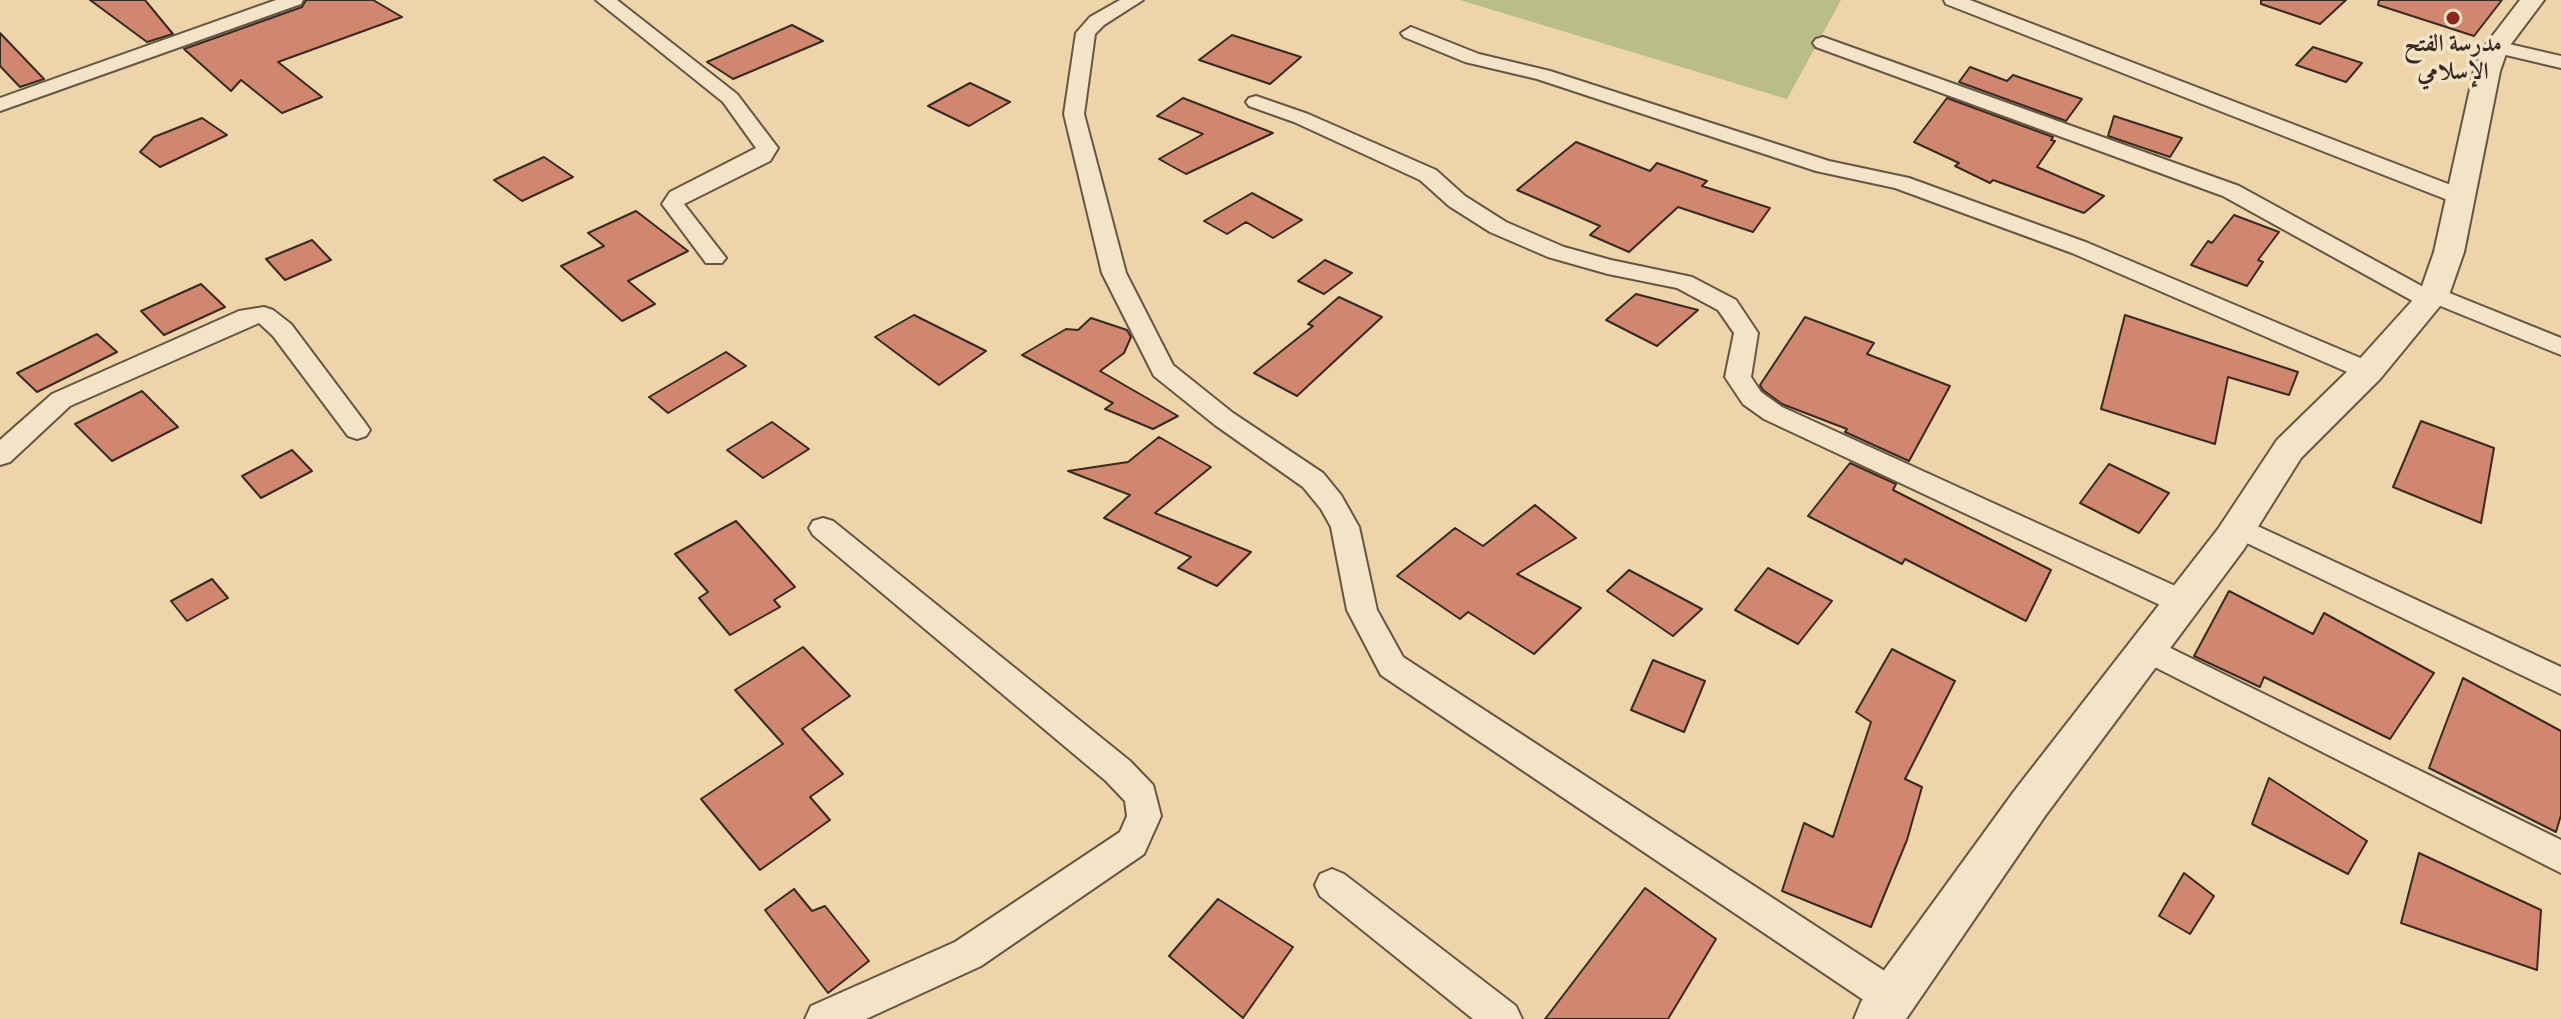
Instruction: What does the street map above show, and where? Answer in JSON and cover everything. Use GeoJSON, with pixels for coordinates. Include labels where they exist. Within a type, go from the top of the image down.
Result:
{"type":"FeatureCollection","features":[{"type":"Feature","properties":{"kind":"street"},"geometry":{"type":"LineString","coordinates":[[0,105],[294,0]]}},
{"type":"Feature","properties":{"kind":"street"},"geometry":{"type":"LineString","coordinates":[[605,0],[730,98],[767,148],[762,156],[678,197],[673,204],[714,258]]}},
{"type":"Feature","properties":{"kind":"street"},"geometry":{"type":"LineString","coordinates":[[1134,0],[1097,21],[1086,33],[1074,114],[1114,273],[1163,370],[1224,419],[1313,480],[1331,502],[1345,527],[1362,610],[1392,666],[1886,1009],[2030,803],[2184,603],[2289,449],[2368,371],[2432,297],[2449,252],[2487,71],[2496,47],[2532,0]]}},
{"type":"Feature","properties":{"kind":"street"},"geometry":{"type":"LineString","coordinates":[[1953,0],[2461,197]]}},
{"type":"Feature","properties":{"kind":"street"},"geometry":{"type":"LineString","coordinates":[[1411,33],[1472,58],[1543,75],[1824,166],[1901,183],[2080,248],[2368,371]]}},
{"type":"Feature","properties":{"kind":"street"},"geometry":{"type":"LineString","coordinates":[[1823,43],[2231,191],[2432,297],[2561,347]]}},
{"type":"Feature","properties":{"kind":"street"},"geometry":{"type":"LineString","coordinates":[[2496,47],[2561,62]]}},
{"type":"Feature","properties":{"kind":"street"},"geometry":{"type":"LineString","coordinates":[[1256,102],[1301,118],[1428,175],[1457,201],[1498,227],[1556,252],[1608,267],[1684,282],[1727,305],[1746,333],[1738,377],[1752,398],[1773,413],[2184,603]]}},
{"type":"Feature","properties":{"kind":"street"},"geometry":{"type":"LineString","coordinates":[[0,455],[61,400],[248,317],[264,315],[282,330],[357,430]]}},
{"type":"Feature","properties":{"kind":"street"},"geometry":{"type":"LineString","coordinates":[[2238,527],[2561,681]]}},
{"type":"Feature","properties":{"kind":"street"},"geometry":{"type":"LineString","coordinates":[[823,528],[1118,771],[1141,795],[1144,816],[1132,843],[968,954],[824,1019]]}},
{"type":"Feature","properties":{"kind":"street"},"geometry":{"type":"LineString","coordinates":[[2148,649],[2561,857]]}},
{"type":"Feature","properties":{"kind":"street"},"geometry":{"type":"LineString","coordinates":[[1332,885],[1503,1019]]}},
{"type":"Feature","properties":{"kind":"green space"},"geometry":{"type":"Polygon","coordinates":[[[1460,0],[1841,0],[1787,99],[1460,0]]]}},
{"type":"Feature","properties":{"kind":"building"},"geometry":{"type":"Polygon","coordinates":[[[90,0],[145,0],[173,34],[147,42],[90,0]]]}},
{"type":"Feature","properties":{"kind":"building"},"geometry":{"type":"Polygon","coordinates":[[[306,0],[373,0],[402,17],[278,62],[322,97],[282,113],[241,80],[231,91],[184,49],[302,7],[306,0]]]}},
{"type":"Feature","properties":{"kind":"building","name":"مدرسة الفتح الإسلامي"},"geometry":{"type":"Polygon","coordinates":[[[2261,0],[2346,0],[2320,24],[2261,4],[2261,0]]]}},
{"type":"Feature","properties":{"kind":"building","name":"مدرسة الفتح الإسلامي"},"geometry":{"type":"Polygon","coordinates":[[[2379,0],[2502,0],[2474,36],[2378,5],[2379,0]]]}},
{"type":"Feature","properties":{"kind":"building"},"geometry":{"type":"Polygon","coordinates":[[[792,25],[823,41],[733,79],[707,62],[792,25]]]}},
{"type":"Feature","properties":{"kind":"building"},"geometry":{"type":"Polygon","coordinates":[[[0,33],[44,79],[20,87],[0,66],[0,33]]]}},
{"type":"Feature","properties":{"kind":"building"},"geometry":{"type":"Polygon","coordinates":[[[1232,35],[1301,57],[1270,84],[1199,60],[1232,35]]]}},
{"type":"Feature","properties":{"kind":"building"},"geometry":{"type":"Polygon","coordinates":[[[2313,47],[2362,63],[2346,82],[2296,65],[2313,47]]]}},
{"type":"Feature","properties":{"kind":"building"},"geometry":{"type":"Polygon","coordinates":[[[1970,67],[2007,81],[2013,75],[2082,99],[2066,121],[1959,82],[1970,67]]]}},
{"type":"Feature","properties":{"kind":"building"},"geometry":{"type":"Polygon","coordinates":[[[970,83],[1010,102],[969,126],[928,106],[970,83]]]}},
{"type":"Feature","properties":{"kind":"building"},"geometry":{"type":"Polygon","coordinates":[[[1183,98],[1273,133],[1186,174],[1159,159],[1203,134],[1157,116],[1183,98]]]}},
{"type":"Feature","properties":{"kind":"building"},"geometry":{"type":"Polygon","coordinates":[[[1947,98],[2053,137],[2051,140],[2055,141],[2037,167],[2104,196],[2084,213],[1993,180],[1990,183],[1955,166],[1959,163],[1914,142],[1947,98]]]}},
{"type":"Feature","properties":{"kind":"building"},"geometry":{"type":"Polygon","coordinates":[[[2114,116],[2182,138],[2170,157],[2108,136],[2114,116]]]}},
{"type":"Feature","properties":{"kind":"building"},"geometry":{"type":"Polygon","coordinates":[[[202,118],[227,135],[160,167],[140,152],[154,137],[202,118]]]}},
{"type":"Feature","properties":{"kind":"building"},"geometry":{"type":"Polygon","coordinates":[[[1576,142],[1650,171],[1657,163],[1707,181],[1702,186],[1770,208],[1753,232],[1678,207],[1629,252],[1590,235],[1600,226],[1517,190],[1576,142]]]}},
{"type":"Feature","properties":{"kind":"building"},"geometry":{"type":"Polygon","coordinates":[[[544,157],[573,177],[522,201],[494,180],[544,157]]]}},
{"type":"Feature","properties":{"kind":"building"},"geometry":{"type":"Polygon","coordinates":[[[1252,193],[1302,220],[1273,238],[1246,222],[1227,234],[1204,221],[1252,193]]]}},
{"type":"Feature","properties":{"kind":"building"},"geometry":{"type":"Polygon","coordinates":[[[636,211],[688,251],[628,281],[655,304],[622,321],[561,266],[604,246],[588,233],[636,211]]]}},
{"type":"Feature","properties":{"kind":"building"},"geometry":{"type":"Polygon","coordinates":[[[2234,215],[2279,232],[2258,260],[2263,262],[2247,286],[2191,265],[2208,241],[2212,243],[2234,215]]]}},
{"type":"Feature","properties":{"kind":"building"},"geometry":{"type":"Polygon","coordinates":[[[312,240],[331,260],[285,280],[266,259],[312,240]]]}},
{"type":"Feature","properties":{"kind":"building"},"geometry":{"type":"Polygon","coordinates":[[[1325,260],[1352,273],[1324,294],[1298,281],[1325,260]]]}},
{"type":"Feature","properties":{"kind":"building"},"geometry":{"type":"Polygon","coordinates":[[[201,284],[225,307],[164,335],[141,311],[201,284]]]}},
{"type":"Feature","properties":{"kind":"building"},"geometry":{"type":"Polygon","coordinates":[[[1636,294],[1698,310],[1657,346],[1606,320],[1636,294]]]}},
{"type":"Feature","properties":{"kind":"building"},"geometry":{"type":"Polygon","coordinates":[[[1339,297],[1382,317],[1297,396],[1254,373],[1313,326],[1308,324],[1339,297]]]}},
{"type":"Feature","properties":{"kind":"building"},"geometry":{"type":"Polygon","coordinates":[[[914,315],[986,351],[939,385],[875,337],[914,315]]]}},
{"type":"Feature","properties":{"kind":"building"},"geometry":{"type":"Polygon","coordinates":[[[2125,315],[2298,372],[2289,395],[2228,377],[2215,444],[2101,409],[2125,315]]]}},
{"type":"Feature","properties":{"kind":"building"},"geometry":{"type":"Polygon","coordinates":[[[1805,317],[1874,343],[1867,354],[1950,386],[1909,461],[1845,432],[1847,429],[1782,404],[1763,390],[1760,385],[1805,317]]]}},
{"type":"Feature","properties":{"kind":"building"},"geometry":{"type":"Polygon","coordinates":[[[1091,318],[1127,330],[1131,337],[1124,353],[1100,371],[1178,416],[1153,429],[1105,409],[1113,403],[1022,355],[1066,329],[1078,330],[1091,318]]]}},
{"type":"Feature","properties":{"kind":"building"},"geometry":{"type":"Polygon","coordinates":[[[97,334],[117,352],[37,392],[17,373],[97,334]]]}},
{"type":"Feature","properties":{"kind":"building"},"geometry":{"type":"Polygon","coordinates":[[[726,352],[746,366],[668,413],[649,397],[726,352]]]}},
{"type":"Feature","properties":{"kind":"building"},"geometry":{"type":"Polygon","coordinates":[[[142,391],[178,427],[112,461],[75,424],[142,391]]]}},
{"type":"Feature","properties":{"kind":"building"},"geometry":{"type":"Polygon","coordinates":[[[2421,421],[2494,448],[2481,523],[2393,487],[2421,421]]]}},
{"type":"Feature","properties":{"kind":"building"},"geometry":{"type":"Polygon","coordinates":[[[772,422],[809,449],[763,478],[727,450],[772,422]]]}},
{"type":"Feature","properties":{"kind":"building"},"geometry":{"type":"Polygon","coordinates":[[[1159,437],[1211,467],[1155,513],[1251,552],[1217,586],[1178,568],[1191,557],[1104,518],[1130,495],[1068,471],[1128,462],[1159,437]]]}},
{"type":"Feature","properties":{"kind":"building"},"geometry":{"type":"Polygon","coordinates":[[[292,450],[312,471],[261,498],[242,476],[292,450]]]}},
{"type":"Feature","properties":{"kind":"building"},"geometry":{"type":"Polygon","coordinates":[[[1850,463],[1896,484],[1893,490],[2051,570],[2026,621],[1905,559],[1902,564],[1808,516],[1850,463]]]}},
{"type":"Feature","properties":{"kind":"building"},"geometry":{"type":"Polygon","coordinates":[[[2109,464],[2169,493],[2139,533],[2080,503],[2109,464]]]}},
{"type":"Feature","properties":{"kind":"building"},"geometry":{"type":"Polygon","coordinates":[[[1535,505],[1576,538],[1517,574],[1581,608],[1534,654],[1468,612],[1460,619],[1397,576],[1455,528],[1483,546],[1535,505]]]}},
{"type":"Feature","properties":{"kind":"building"},"geometry":{"type":"Polygon","coordinates":[[[736,521],[795,587],[774,600],[780,607],[730,635],[699,598],[708,592],[675,554],[736,521]]]}},
{"type":"Feature","properties":{"kind":"building"},"geometry":{"type":"Polygon","coordinates":[[[1768,568],[1832,601],[1798,644],[1735,610],[1768,568]]]}},
{"type":"Feature","properties":{"kind":"building"},"geometry":{"type":"Polygon","coordinates":[[[1629,570],[1702,609],[1673,636],[1607,591],[1629,570]]]}},
{"type":"Feature","properties":{"kind":"building"},"geometry":{"type":"Polygon","coordinates":[[[212,579],[228,598],[187,621],[171,601],[212,579]]]}},
{"type":"Feature","properties":{"kind":"building"},"geometry":{"type":"Polygon","coordinates":[[[2229,591],[2313,634],[2324,613],[2434,673],[2390,739],[2264,677],[2260,687],[2194,656],[2229,591]]]}},
{"type":"Feature","properties":{"kind":"building"},"geometry":{"type":"Polygon","coordinates":[[[803,647],[850,696],[802,729],[843,774],[810,797],[830,820],[760,870],[701,799],[783,744],[735,690],[803,647]]]}},
{"type":"Feature","properties":{"kind":"building"},"geometry":{"type":"Polygon","coordinates":[[[1892,649],[1955,681],[1905,779],[1922,787],[1907,840],[1871,927],[1782,891],[1804,823],[1833,837],[1871,722],[1856,712],[1892,649]]]}},
{"type":"Feature","properties":{"kind":"building"},"geometry":{"type":"Polygon","coordinates":[[[1653,660],[1705,681],[1684,732],[1631,710],[1653,660]]]}},
{"type":"Feature","properties":{"kind":"building"},"geometry":{"type":"Polygon","coordinates":[[[2463,678],[2561,731],[2561,815],[2556,832],[2429,768],[2463,678]]]}},
{"type":"Feature","properties":{"kind":"building"},"geometry":{"type":"Polygon","coordinates":[[[2269,778],[2367,841],[2348,874],[2252,824],[2269,778]]]}},
{"type":"Feature","properties":{"kind":"building"},"geometry":{"type":"Polygon","coordinates":[[[2419,853],[2541,910],[2537,970],[2401,923],[2419,853]]]}},
{"type":"Feature","properties":{"kind":"building"},"geometry":{"type":"Polygon","coordinates":[[[2184,873],[2214,896],[2190,934],[2159,916],[2184,873]]]}},
{"type":"Feature","properties":{"kind":"building"},"geometry":{"type":"Polygon","coordinates":[[[1645,888],[1716,939],[1668,1019],[1545,1019],[1645,888]]]}},
{"type":"Feature","properties":{"kind":"building"},"geometry":{"type":"Polygon","coordinates":[[[794,889],[812,911],[825,906],[869,961],[828,993],[765,910],[794,889]]]}},
{"type":"Feature","properties":{"kind":"building"},"geometry":{"type":"Polygon","coordinates":[[[1218,899],[1293,947],[1243,1018],[1169,956],[1218,899]]]}},
{"type":"Feature","properties":{"kind":"place","name":"مدرسة الفتح الإسلامي"},"geometry":{"type":"Point","coordinates":[2453,18]}}]}
